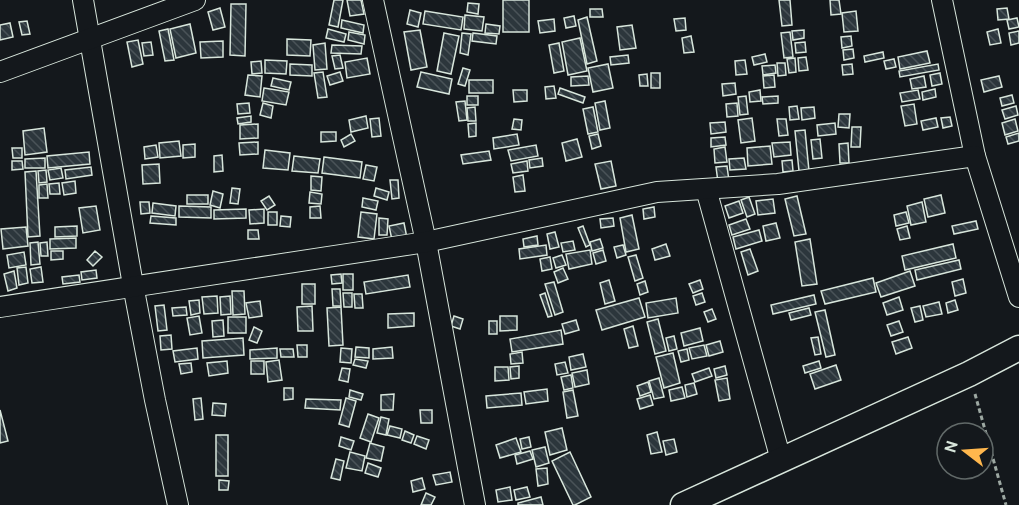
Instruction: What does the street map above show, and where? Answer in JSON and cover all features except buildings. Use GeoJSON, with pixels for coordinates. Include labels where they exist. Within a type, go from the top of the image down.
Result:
{"type":"FeatureCollection","features":[{"type":"Feature","properties":{"kind":"main road"},"geometry":{"type":"LineString","coordinates":[[683,505],[969,374],[1019,348]]}},
{"type":"Feature","properties":{"kind":"street"},"geometry":{"type":"LineString","coordinates":[[83,0],[133,285],[177,505]]}},
{"type":"Feature","properties":{"kind":"street"},"geometry":{"type":"LineString","coordinates":[[0,72],[195,0]]}},
{"type":"Feature","properties":{"kind":"street"},"geometry":{"type":"LineString","coordinates":[[373,0],[426,242],[475,505]]}},
{"type":"Feature","properties":{"kind":"street"},"geometry":{"type":"LineString","coordinates":[[942,0],[975,156],[1019,297]]}},
{"type":"Feature","properties":{"kind":"street"},"geometry":{"type":"LineString","coordinates":[[0,307],[426,242],[657,192],[778,184],[975,156]]}},
{"type":"Feature","properties":{"kind":"street"},"geometry":{"type":"LineString","coordinates":[[706,189],[781,460]]}},
{"type":"Feature","properties":{"kind":"path"},"geometry":{"type":"LineString","coordinates":[[969,374],[1006,505]]}}]}
